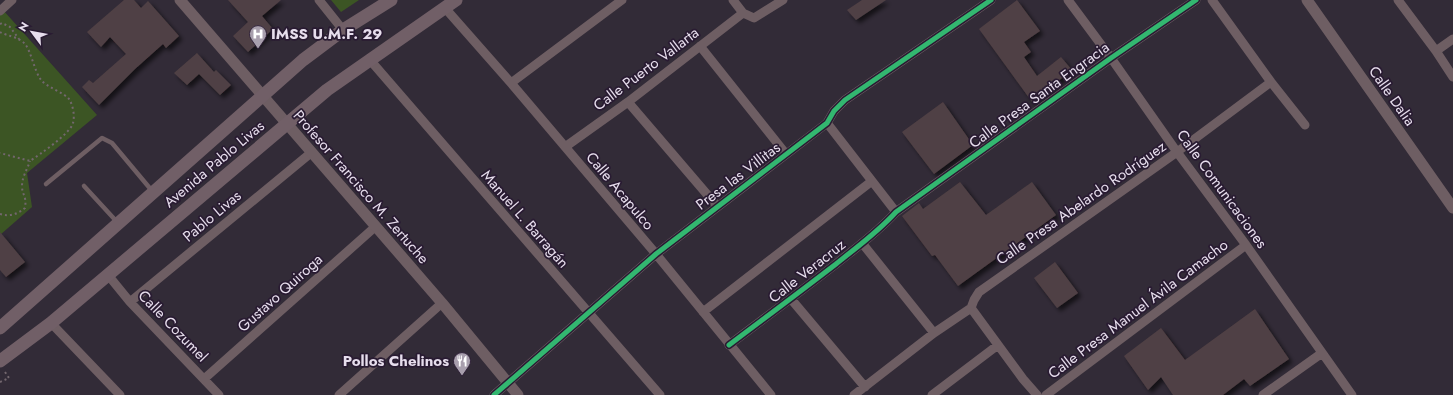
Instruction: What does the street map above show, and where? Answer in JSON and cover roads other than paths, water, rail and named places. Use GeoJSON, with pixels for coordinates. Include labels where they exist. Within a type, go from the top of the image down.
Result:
{"type":"FeatureCollection","features":[{"type":"Feature","properties":{"kind":"main road","name":"Avenida Pablo Livas"},"geometry":{"type":"LineString","coordinates":[[0,328],[261,95],[303,60],[343,30],[391,0]]}},
{"type":"Feature","properties":{"kind":"main road","name":"Avenida Pablo Livas"},"geometry":{"type":"LineString","coordinates":[[0,361],[51,323],[327,90],[456,0]]}},
{"type":"Feature","properties":{"kind":"street"},"geometry":{"type":"LineString","coordinates":[[0,11],[12,0]]}},
{"type":"Feature","properties":{"kind":"street","name":"Profesor Francisco M. Zertuche"},"geometry":{"type":"LineString","coordinates":[[180,0],[442,303],[518,395]]}},
{"type":"Feature","properties":{"kind":"street"},"geometry":{"type":"LineString","coordinates":[[318,0],[343,30]]}},
{"type":"Feature","properties":{"kind":"street"},"geometry":{"type":"LineString","coordinates":[[511,83],[622,0]]}},
{"type":"Feature","properties":{"kind":"street"},"geometry":{"type":"LineString","coordinates":[[733,0],[743,13],[754,18],[783,0]]}},
{"type":"Feature","properties":{"kind":"street","name":"Presa las Villitas"},"geometry":{"type":"LineString","coordinates":[[494,395],[656,254],[717,206],[828,123],[834,111],[845,100],[991,0]]}},
{"type":"Feature","properties":{"kind":"street","name":"Calle Comunicaciones"},"geometry":{"type":"LineString","coordinates":[[1068,0],[1246,245],[1352,395]]}},
{"type":"Feature","properties":{"kind":"street","name":"Calle Presa Santa Engracia"},"geometry":{"type":"LineString","coordinates":[[896,212],[1111,58],[1196,0]]}},
{"type":"Feature","properties":{"kind":"street"},"geometry":{"type":"LineString","coordinates":[[1212,0],[1271,82],[1305,124]]}},
{"type":"Feature","properties":{"kind":"street","name":"Calle Dalia"},"geometry":{"type":"LineString","coordinates":[[1306,0],[1453,208]]}},
{"type":"Feature","properties":{"kind":"street"},"geometry":{"type":"LineString","coordinates":[[1398,0],[1453,76]]}},
{"type":"Feature","properties":{"kind":"street","name":"Calle Acapulco"},"geometry":{"type":"LineString","coordinates":[[445,8],[511,83],[656,254],[771,395]]}},
{"type":"Feature","properties":{"kind":"street","name":"Calle Puerto Vallarta"},"geometry":{"type":"LineString","coordinates":[[565,147],[628,102],[743,13]]}},
{"type":"Feature","properties":{"kind":"street"},"geometry":{"type":"LineString","coordinates":[[1436,51],[1453,39]]}},
{"type":"Feature","properties":{"kind":"street"},"geometry":{"type":"LineString","coordinates":[[700,46],[786,154]]}},
{"type":"Feature","properties":{"kind":"street","name":"Manuel L. Barragán"},"geometry":{"type":"LineString","coordinates":[[370,60],[588,314],[660,395]]}},
{"type":"Feature","properties":{"kind":"street","name":"Calle Presa Abelardo Rodríguez"},"geometry":{"type":"LineString","coordinates":[[971,308],[979,292],[1177,152],[1271,82]]}},
{"type":"Feature","properties":{"kind":"street"},"geometry":{"type":"LineString","coordinates":[[628,102],[717,206]]}},
{"type":"Feature","properties":{"kind":"street"},"geometry":{"type":"LineString","coordinates":[[828,123],[896,212]]}},
{"type":"Feature","properties":{"kind":"street","name":"Pablo Livas"},"geometry":{"type":"LineString","coordinates":[[130,302],[312,152]]}},
{"type":"Feature","properties":{"kind":"street","name":"Calle Veracruz"},"geometry":{"type":"LineString","coordinates":[[703,312],[872,181]]}},
{"type":"Feature","properties":{"kind":"street","name":"Calle Veracruz"},"geometry":{"type":"LineString","coordinates":[[730,345],[862,243],[886,223],[896,212]]}},
{"type":"Feature","properties":{"kind":"street","name":"Gustavo Quiroga"},"geometry":{"type":"LineString","coordinates":[[204,379],[375,227]]}},
{"type":"Feature","properties":{"kind":"street"},"geometry":{"type":"LineString","coordinates":[[862,243],[934,333]]}},
{"type":"Feature","properties":{"kind":"street","name":"Calle Presa Manuel Ávila Camacho"},"geometry":{"type":"LineString","coordinates":[[1046,395],[1246,245]]}},
{"type":"Feature","properties":{"kind":"street","name":"Calle Cozumel"},"geometry":{"type":"LineString","coordinates":[[108,275],[130,302],[219,395]]}},
{"type":"Feature","properties":{"kind":"street"},"geometry":{"type":"LineString","coordinates":[[791,299],[865,387]]}},
{"type":"Feature","properties":{"kind":"street"},"geometry":{"type":"LineString","coordinates":[[339,395],[442,303]]}},
{"type":"Feature","properties":{"kind":"street"},"geometry":{"type":"LineString","coordinates":[[854,395],[934,333],[971,308],[1022,379],[1037,395]]}},
{"type":"Feature","properties":{"kind":"street"},"geometry":{"type":"LineString","coordinates":[[51,323],[120,395]]}},
{"type":"Feature","properties":{"kind":"street"},"geometry":{"type":"LineString","coordinates":[[932,395],[998,345]]}},
{"type":"Feature","properties":{"kind":"street"},"geometry":{"type":"LineString","coordinates":[[1263,395],[1322,354]]}},
{"type":"Feature","properties":{"kind":"lane"},"geometry":{"type":"LineString","coordinates":[[46,184],[102,138],[112,143],[153,192]]}},
{"type":"Feature","properties":{"kind":"lane"},"geometry":{"type":"LineString","coordinates":[[84,186],[118,223]]}},
{"type":"Feature","properties":{"kind":"place","name":"IMSS U.M.F. 29"},"geometry":{"type":"Point","coordinates":[258,49]}},
{"type":"Feature","properties":{"kind":"place","name":"Pollos Chelinos"},"geometry":{"type":"Point","coordinates":[462,376]}}]}
